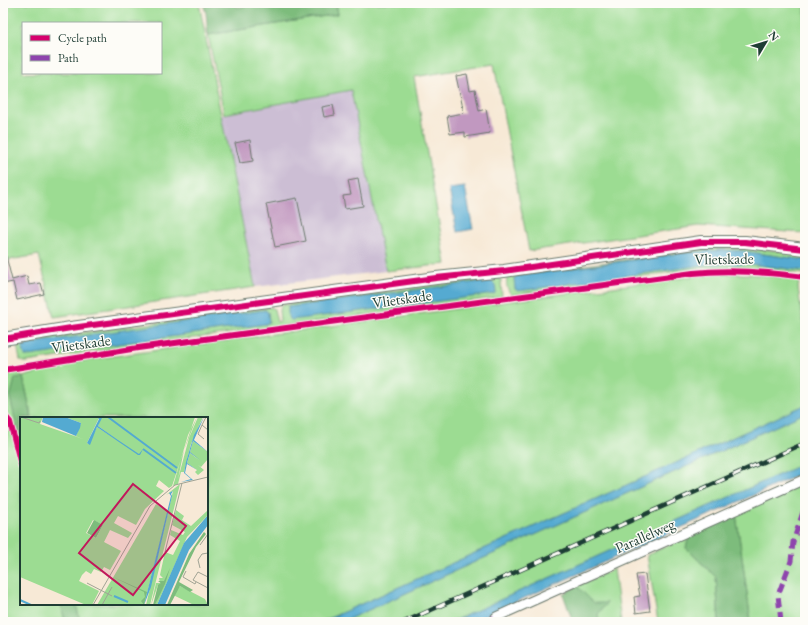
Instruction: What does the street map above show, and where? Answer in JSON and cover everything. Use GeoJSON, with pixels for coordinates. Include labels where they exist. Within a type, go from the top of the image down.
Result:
{"type":"FeatureCollection","features":[{"type":"Feature","properties":{"kind":"street","name":"Vlietskade"},"geometry":{"type":"LineString","coordinates":[[3,339],[78,327],[436,278],[504,271],[700,242],[745,242],[805,249]]}},
{"type":"Feature","properties":{"kind":"street","name":"Parallelweg"},"geometry":{"type":"LineString","coordinates":[[496,617],[805,479]]}},
{"type":"Feature","properties":{"kind":"shaded area"},"geometry":{"type":"Polygon","coordinates":[[[351,90],[386,271],[255,287],[221,115],[351,90]]]}},
{"type":"Feature","properties":{"kind":"green space"},"geometry":{"type":"Polygon","coordinates":[[[3,3],[199,3],[255,287],[54,317],[39,255],[3,261],[3,3]]]}},
{"type":"Feature","properties":{"kind":"green space"},"geometry":{"type":"Polygon","coordinates":[[[203,3],[235,3],[237,7],[246,6],[247,3],[336,3],[338,14],[208,35],[206,13],[203,3]]]}},
{"type":"Feature","properties":{"kind":"green space"},"geometry":{"type":"Polygon","coordinates":[[[336,3],[805,3],[805,233],[698,226],[529,251],[494,64],[414,77],[446,264],[386,271],[351,90],[224,114],[208,35],[338,14],[336,3]]]}},
{"type":"Feature","properties":{"kind":"green space"},"geometry":{"type":"Polygon","coordinates":[[[708,248],[749,248],[805,254],[805,260],[742,251],[722,250],[683,253],[516,276],[725,263],[749,264],[805,271],[805,274],[739,268],[698,268],[512,295],[507,286],[508,276],[708,248]]]}},
{"type":"Feature","properties":{"kind":"green space"},"geometry":{"type":"Polygon","coordinates":[[[721,273],[762,275],[796,279],[799,283],[798,287],[805,339],[805,405],[321,622],[80,622],[76,605],[208,605],[208,417],[32,417],[23,377],[52,368],[29,370],[29,368],[721,273]]]}},
{"type":"Feature","properties":{"kind":"green space"},"geometry":{"type":"Polygon","coordinates":[[[497,277],[501,280],[502,297],[103,350],[27,362],[20,360],[17,345],[22,341],[271,307],[274,309],[277,322],[280,321],[279,310],[282,305],[497,277]],[[490,281],[288,307],[495,285],[490,281]],[[265,310],[25,356],[266,324],[269,322],[268,312],[265,310]]]}},
{"type":"Feature","properties":{"kind":"green space"},"geometry":{"type":"Polygon","coordinates":[[[20,371],[31,417],[20,417],[20,605],[75,605],[79,622],[3,622],[3,373],[20,371]]]}},
{"type":"Feature","properties":{"kind":"green space"},"geometry":{"type":"Polygon","coordinates":[[[23,377],[32,417],[20,417],[20,440],[10,398],[15,378],[23,377]]]}},
{"type":"Feature","properties":{"kind":"green space"},"geometry":{"type":"Polygon","coordinates":[[[805,413],[805,463],[451,622],[342,622],[805,413]]]}},
{"type":"Feature","properties":{"kind":"green space"},"geometry":{"type":"Polygon","coordinates":[[[805,483],[805,622],[751,622],[736,514],[805,483]]]}},
{"type":"Feature","properties":{"kind":"green space"},"geometry":{"type":"Polygon","coordinates":[[[736,514],[751,622],[719,622],[716,577],[686,548],[689,536],[736,514]]]}},
{"type":"Feature","properties":{"kind":"green space"},"geometry":{"type":"Polygon","coordinates":[[[689,536],[686,548],[716,577],[719,622],[658,622],[647,555],[689,536]]]}},
{"type":"Feature","properties":{"kind":"green space"},"geometry":{"type":"Polygon","coordinates":[[[614,569],[621,622],[599,622],[594,603],[577,586],[614,569]]]}},
{"type":"Feature","properties":{"kind":"green space"},"geometry":{"type":"Polygon","coordinates":[[[577,586],[594,603],[607,603],[598,614],[599,622],[573,622],[563,594],[577,586]]]}},
{"type":"Feature","properties":{"kind":"green space"},"geometry":{"type":"Polygon","coordinates":[[[61,605],[76,605],[80,622],[65,622],[61,605]]]}},
{"type":"Feature","properties":{"kind":"water"},"geometry":{"type":"Polygon","coordinates":[[[465,187],[473,229],[457,232],[449,189],[465,187]]]}},
{"type":"Feature","properties":{"kind":"water"},"geometry":{"type":"Polygon","coordinates":[[[722,250],[742,251],[805,260],[805,271],[749,264],[710,264],[518,291],[515,289],[514,278],[516,276],[683,253],[722,250]]]}},
{"type":"Feature","properties":{"kind":"water"},"geometry":{"type":"Polygon","coordinates":[[[491,280],[495,285],[496,292],[494,294],[291,320],[288,317],[288,307],[491,280]]]}},
{"type":"Feature","properties":{"kind":"water"},"geometry":{"type":"Polygon","coordinates":[[[265,310],[268,312],[269,322],[266,324],[28,356],[25,356],[22,346],[25,344],[265,310]]]}},
{"type":"Feature","properties":{"kind":"water"},"geometry":{"type":"Polygon","coordinates":[[[805,405],[805,413],[342,622],[321,622],[805,405]]]}},
{"type":"Feature","properties":{"kind":"water"},"geometry":{"type":"Polygon","coordinates":[[[805,463],[805,472],[471,622],[451,622],[805,463]]]}},
{"type":"Feature","properties":{"kind":"building"},"geometry":{"type":"Polygon","coordinates":[[[467,74],[470,91],[475,90],[479,111],[486,109],[490,133],[465,137],[465,132],[450,134],[447,116],[464,113],[456,76],[467,74]]]}},
{"type":"Feature","properties":{"kind":"building"},"geometry":{"type":"Polygon","coordinates":[[[333,105],[335,115],[324,117],[322,107],[333,105]]]}},
{"type":"Feature","properties":{"kind":"building"},"geometry":{"type":"Polygon","coordinates":[[[250,140],[253,161],[240,163],[235,143],[250,140]]]}},
{"type":"Feature","properties":{"kind":"building"},"geometry":{"type":"Polygon","coordinates":[[[358,179],[363,206],[345,209],[343,196],[351,195],[348,181],[358,179]]]}},
{"type":"Feature","properties":{"kind":"building"},"geometry":{"type":"Polygon","coordinates":[[[297,198],[306,241],[275,247],[266,204],[297,198]]]}},
{"type":"Feature","properties":{"kind":"building"},"geometry":{"type":"Polygon","coordinates":[[[3,256],[6,256],[12,280],[27,276],[29,285],[41,283],[44,294],[17,300],[13,282],[3,284],[3,256]]]}},
{"type":"Feature","properties":{"kind":"building"},"geometry":{"type":"Polygon","coordinates":[[[645,574],[650,611],[636,613],[634,597],[640,596],[636,575],[645,574]]]}},
{"type":"Feature","properties":{"kind":"railway"},"geometry":{"type":"LineString","coordinates":[[404,622],[805,443]]}},
{"type":"Feature","properties":{"kind":"marked path"},"geometry":{"type":"LineString","coordinates":[[803,480],[805,486]]}},
{"type":"Feature","properties":{"kind":"marked path"},"geometry":{"type":"LineString","coordinates":[[781,622],[778,595],[791,561],[793,542],[805,506]]}},
{"type":"Feature","properties":{"kind":"marked path"},"geometry":{"type":"LineString","coordinates":[[485,622],[496,617]]}},
{"type":"Feature","properties":{"kind":"cycle path"},"geometry":{"type":"LineString","coordinates":[[3,339],[71,328],[436,278],[504,271],[701,242],[745,242],[805,249]]}},
{"type":"Feature","properties":{"kind":"cycle path"},"geometry":{"type":"LineString","coordinates":[[3,370],[138,348],[693,273],[721,271],[805,277]]}},
{"type":"Feature","properties":{"kind":"cycle path"},"geometry":{"type":"LineString","coordinates":[[3,414],[10,422],[20,461]]}}]}
